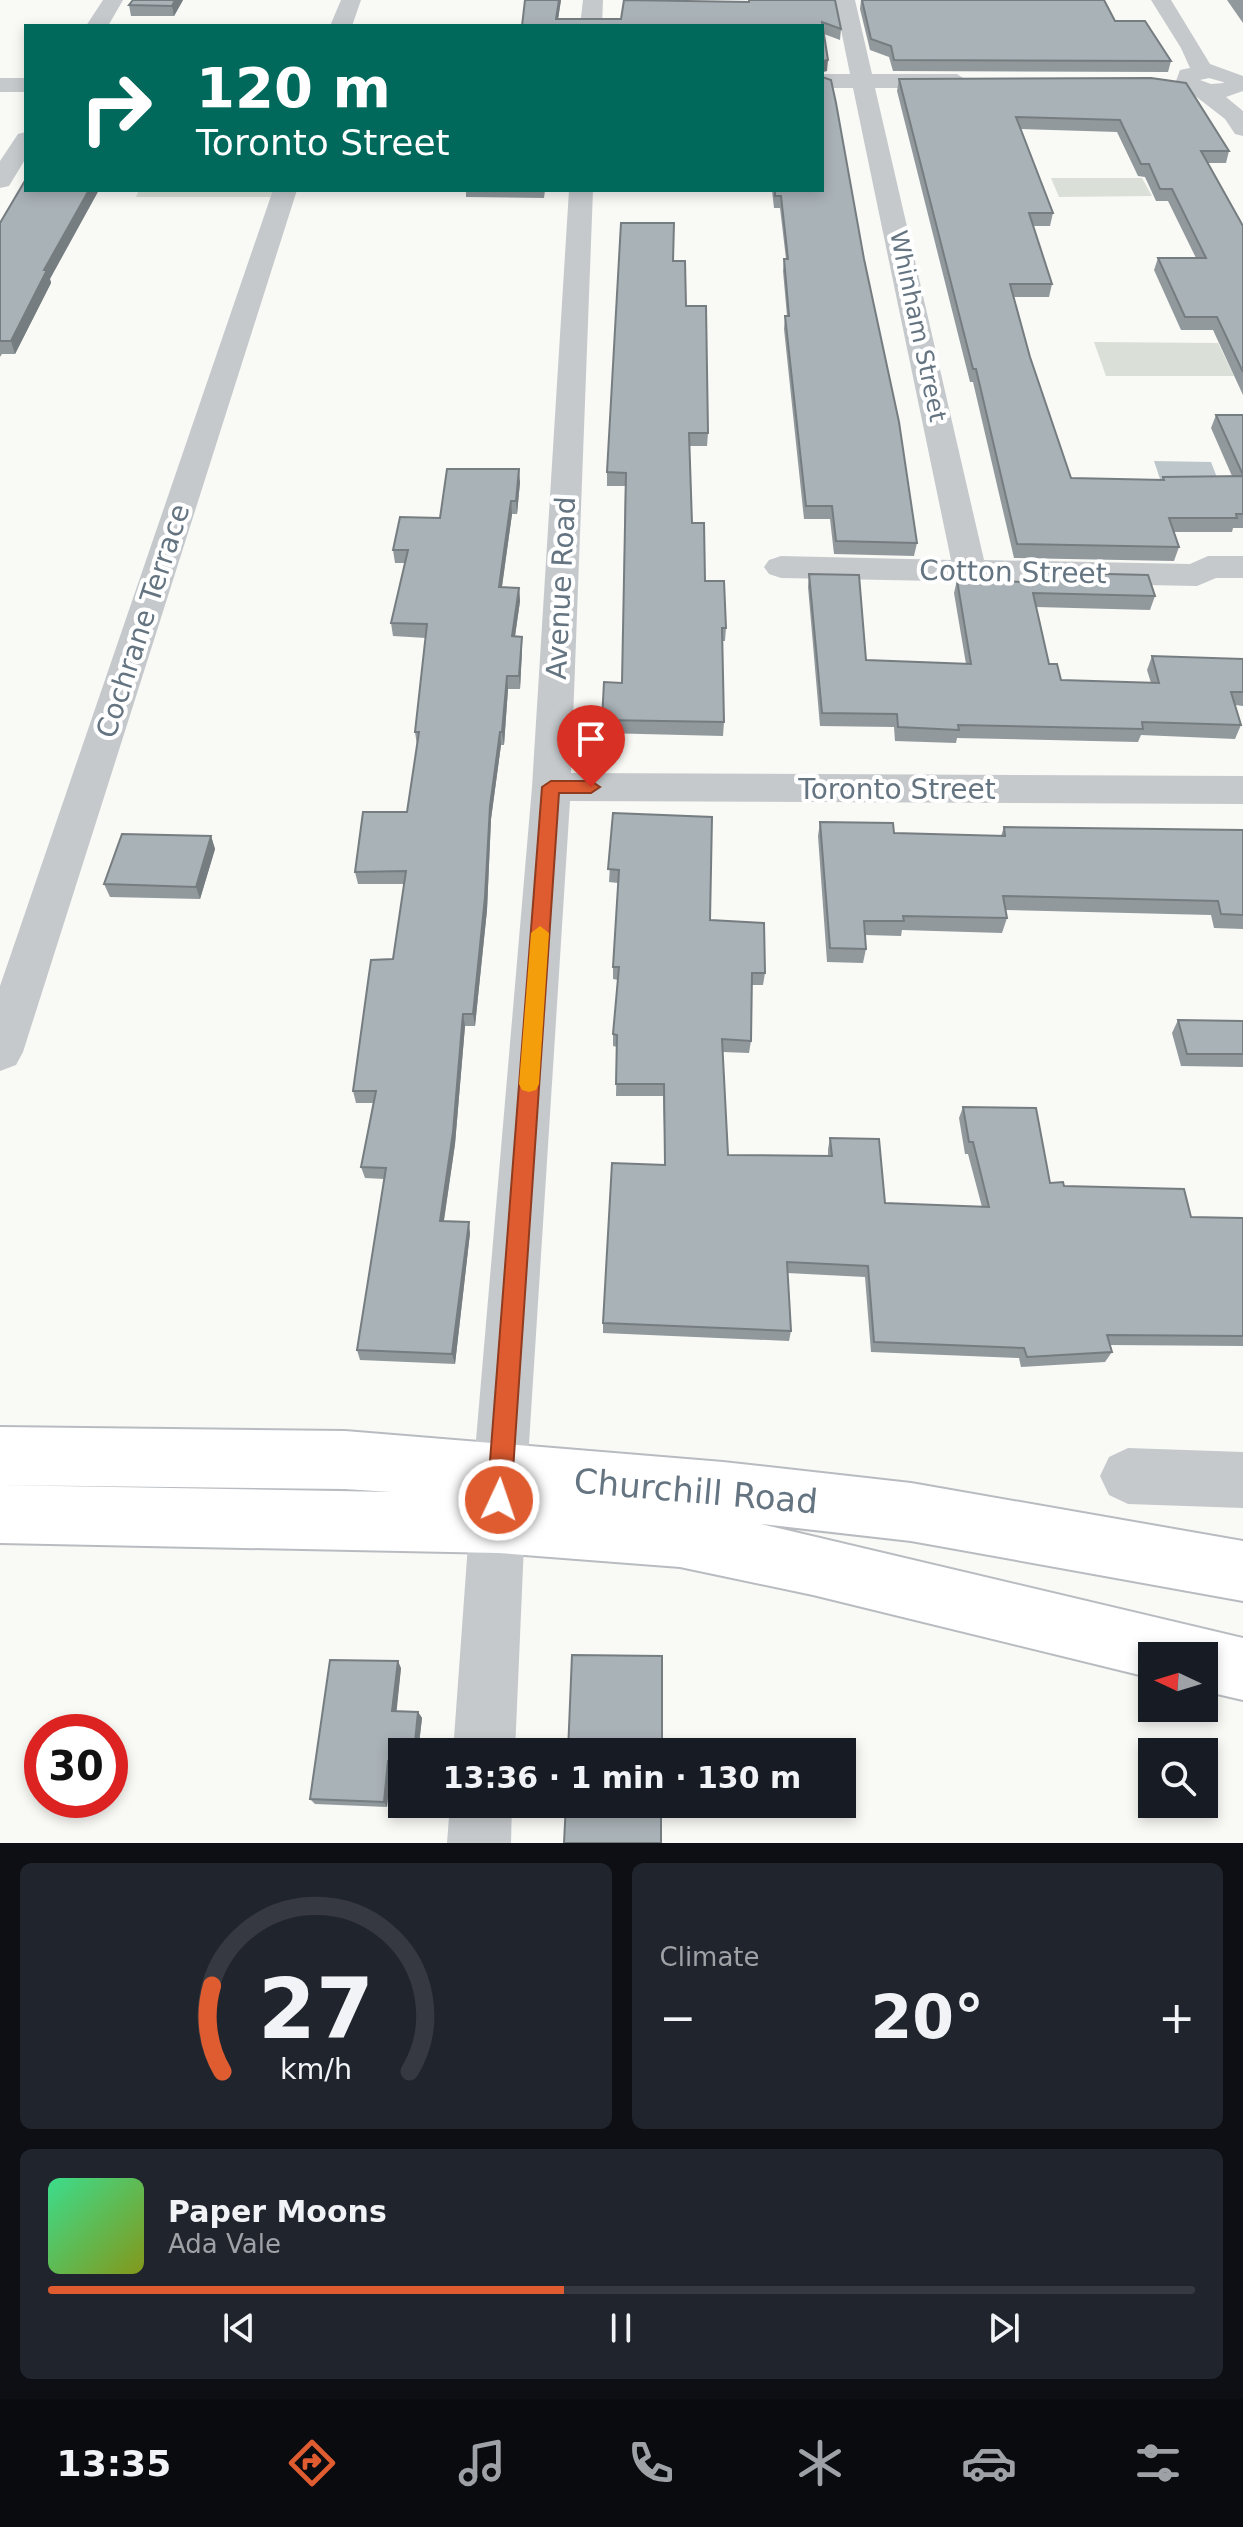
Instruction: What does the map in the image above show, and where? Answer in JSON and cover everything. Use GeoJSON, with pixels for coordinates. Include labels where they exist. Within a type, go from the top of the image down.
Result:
{"type":"FeatureCollection","features":[{"type":"Feature","properties":{"kind":"main road","name":"Churchill Road"},"geometry":{"type":"LineString","coordinates":[[0,1456],[345,1460],[499,1500],[813,1565],[1138,1644]]}},
{"type":"Feature","properties":{"kind":"main road","name":"Churchill Road"},"geometry":{"type":"LineString","coordinates":[[0,1514],[723,1491],[896,1510],[1243,1571]]}},
{"type":"Feature","properties":{"kind":"main road"},"geometry":{"type":"LineString","coordinates":[[1218,1663],[1243,1669]]}},
{"type":"Feature","properties":{"kind":"street"},"geometry":{"type":"LineString","coordinates":[[98,24],[113,0]]}},
{"type":"Feature","properties":{"kind":"street"},"geometry":{"type":"LineString","coordinates":[[342,24],[351,0]]}},
{"type":"Feature","properties":{"kind":"street"},"geometry":{"type":"LineString","coordinates":[[591,24],[593,0]]}},
{"type":"Feature","properties":{"kind":"street","name":"Whinham Street"},"geometry":{"type":"LineString","coordinates":[[845,0],[970,571]]}},
{"type":"Feature","properties":{"kind":"street"},"geometry":{"type":"LineString","coordinates":[[1161,0],[1218,81],[1239,122]]}},
{"type":"Feature","properties":{"kind":"street"},"geometry":{"type":"LineString","coordinates":[[1163,80],[1218,81]]}},
{"type":"Feature","properties":{"kind":"street"},"geometry":{"type":"LineString","coordinates":[[824,81],[975,81]]}},
{"type":"Feature","properties":{"kind":"street"},"geometry":{"type":"LineString","coordinates":[[0,85],[24,85]]}},
{"type":"Feature","properties":{"kind":"street"},"geometry":{"type":"LineString","coordinates":[[0,181],[24,142]]}},
{"type":"Feature","properties":{"kind":"street","name":"Cochrane Terrace"},"geometry":{"type":"LineString","coordinates":[[0,1052],[284,192]]}},
{"type":"Feature","properties":{"kind":"street","name":"Avenue Road"},"geometry":{"type":"LineString","coordinates":[[485,1738],[551,787],[581,192]]}},
{"type":"Feature","properties":{"kind":"street","name":"Cotton Street"},"geometry":{"type":"LineString","coordinates":[[781,567],[1197,575],[1208,567],[1243,567]]}},
{"type":"Feature","properties":{"kind":"street","name":"Toronto Street"},"geometry":{"type":"LineString","coordinates":[[551,787],[1243,790]]}},
{"type":"Feature","properties":{"kind":"street"},"geometry":{"type":"LineString","coordinates":[[1128,1476],[1243,1480]]}},
{"type":"Feature","properties":{"kind":"street"},"geometry":{"type":"LineString","coordinates":[[479,1843],[480,1818]]}},
{"type":"Feature","properties":{"kind":"shaded area"},"geometry":{"type":"Polygon","coordinates":[[[1051,178],[1142,178],[1152,196],[1059,197],[1051,178]]]}},
{"type":"Feature","properties":{"kind":"shaded area"},"geometry":{"type":"Polygon","coordinates":[[[138,192],[284,192],[283,197],[136,197],[138,192]]]}},
{"type":"Feature","properties":{"kind":"shaded area"},"geometry":{"type":"Polygon","coordinates":[[[1094,342],[1218,343],[1234,376],[1106,376],[1094,342]]]}},
{"type":"Feature","properties":{"kind":"shaded area"},"geometry":{"type":"Polygon","coordinates":[[[1154,461],[1211,462],[1218,480],[1160,479],[1154,461]]]}},
{"type":"Feature","properties":{"kind":"building"},"geometry":{"type":"Polygon","coordinates":[[[133,0],[175,0],[172,6],[129,5],[133,0]]]}},
{"type":"Feature","properties":{"kind":"building"},"geometry":{"type":"Polygon","coordinates":[[[525,0],[559,0],[556,19],[621,19],[624,0],[835,0],[841,29],[822,22],[522,24],[525,0]]]}},
{"type":"Feature","properties":{"kind":"building"},"geometry":{"type":"Polygon","coordinates":[[[862,0],[1104,0],[1115,21],[1145,21],[1171,61],[894,60],[891,46],[871,39],[862,0]]]}},
{"type":"Feature","properties":{"kind":"building"},"geometry":{"type":"Polygon","coordinates":[[[824,35],[828,60],[824,61],[824,35]]]}},
{"type":"Feature","properties":{"kind":"building"},"geometry":{"type":"Polygon","coordinates":[[[824,78],[831,80],[864,259],[899,422],[917,543],[836,541],[832,506],[806,506],[785,316],[789,316],[784,259],[788,259],[781,196],[775,196],[775,192],[824,192],[824,78]]]}},
{"type":"Feature","properties":{"kind":"building"},"geometry":{"type":"Polygon","coordinates":[[[1151,78],[1186,83],[1229,151],[1201,151],[1243,226],[1243,372],[1217,317],[1185,317],[1158,258],[1206,258],[1172,189],[1160,189],[1149,164],[1141,164],[1120,120],[1016,117],[1053,213],[1029,213],[1052,284],[1010,284],[1030,357],[1071,478],[1164,480],[1163,477],[1243,476],[1243,514],[1236,514],[1237,518],[1169,518],[1179,547],[1017,544],[976,369],[973,369],[899,79],[1151,78]]]}},
{"type":"Feature","properties":{"kind":"building"},"geometry":{"type":"Polygon","coordinates":[[[24,182],[24,192],[88,192],[44,270],[47,270],[11,341],[0,341],[0,223],[24,182]]]}},
{"type":"Feature","properties":{"kind":"building"},"geometry":{"type":"Polygon","coordinates":[[[621,223],[674,223],[673,261],[685,261],[686,306],[706,306],[708,433],[689,433],[692,523],[704,523],[705,581],[724,581],[724,722],[602,720],[604,682],[622,683],[626,473],[607,472],[621,223]]]}},
{"type":"Feature","properties":{"kind":"building"},"geometry":{"type":"Polygon","coordinates":[[[1216,415],[1243,415],[1243,475],[1216,415]]]}},
{"type":"Feature","properties":{"kind":"building"},"geometry":{"type":"Polygon","coordinates":[[[447,469],[519,469],[516,501],[511,501],[499,587],[519,588],[512,636],[522,637],[519,676],[507,676],[490,806],[485,897],[473,1014],[463,1014],[453,1132],[440,1221],[469,1222],[452,1354],[357,1350],[386,1168],[361,1167],[376,1091],[353,1091],[371,960],[393,959],[406,871],[355,872],[363,812],[407,812],[419,732],[415,732],[427,624],[391,623],[408,550],[393,550],[400,517],[440,518],[447,469]]]}},
{"type":"Feature","properties":{"kind":"building"},"geometry":{"type":"Polygon","coordinates":[[[1024,572],[1148,575],[1155,596],[1033,593],[1049,664],[1057,664],[1061,680],[1159,683],[1152,656],[1243,659],[1243,692],[1231,692],[1241,725],[1142,722],[1143,729],[958,725],[959,730],[898,727],[897,714],[822,713],[809,574],[859,575],[866,660],[971,664],[957,580],[1026,582],[1024,572]]]}},
{"type":"Feature","properties":{"kind":"building"},"geometry":{"type":"Polygon","coordinates":[[[613,813],[712,817],[710,920],[764,923],[765,973],[752,973],[751,1041],[722,1039],[728,1155],[832,1156],[830,1138],[879,1139],[885,1203],[989,1207],[973,1142],[969,1142],[963,1107],[1036,1108],[1050,1183],[1184,1189],[1191,1217],[1243,1218],[1243,1336],[1107,1335],[1112,1352],[1027,1357],[1024,1348],[874,1342],[868,1266],[787,1262],[791,1331],[603,1323],[612,1163],[665,1165],[664,1084],[616,1084],[617,1035],[613,1034],[619,967],[613,967],[619,870],[608,869],[613,813]]]}},
{"type":"Feature","properties":{"kind":"building"},"geometry":{"type":"Polygon","coordinates":[[[820,822],[893,823],[894,833],[1005,836],[1004,827],[1243,830],[1243,915],[1221,914],[1218,901],[1003,896],[1007,918],[903,916],[904,921],[864,921],[866,949],[830,948],[820,822]]]}},
{"type":"Feature","properties":{"kind":"building"},"geometry":{"type":"Polygon","coordinates":[[[122,834],[211,836],[196,887],[104,884],[122,834]]]}},
{"type":"Feature","properties":{"kind":"building"},"geometry":{"type":"Polygon","coordinates":[[[1178,1020],[1243,1021],[1243,1054],[1187,1054],[1178,1020]]]}},
{"type":"Feature","properties":{"kind":"building"},"geometry":{"type":"Polygon","coordinates":[[[572,1655],[662,1656],[662,1738],[569,1738],[572,1655]]]}},
{"type":"Feature","properties":{"kind":"building"},"geometry":{"type":"Polygon","coordinates":[[[330,1660],[398,1661],[392,1711],[418,1712],[415,1738],[388,1738],[384,1802],[310,1799],[330,1660]]]}},
{"type":"Feature","properties":{"kind":"building"},"geometry":{"type":"Polygon","coordinates":[[[565,1818],[661,1818],[661,1843],[564,1843],[565,1818]]]}},
{"type":"Feature","properties":{"kind":"slow traffic"},"geometry":{"type":"LineString","coordinates":[[529,1084],[540,933]]}},
{"type":"Feature","properties":{"kind":"route"},"geometry":{"type":"LineString","coordinates":[[499,1500],[551,787],[591,787]]}}]}
